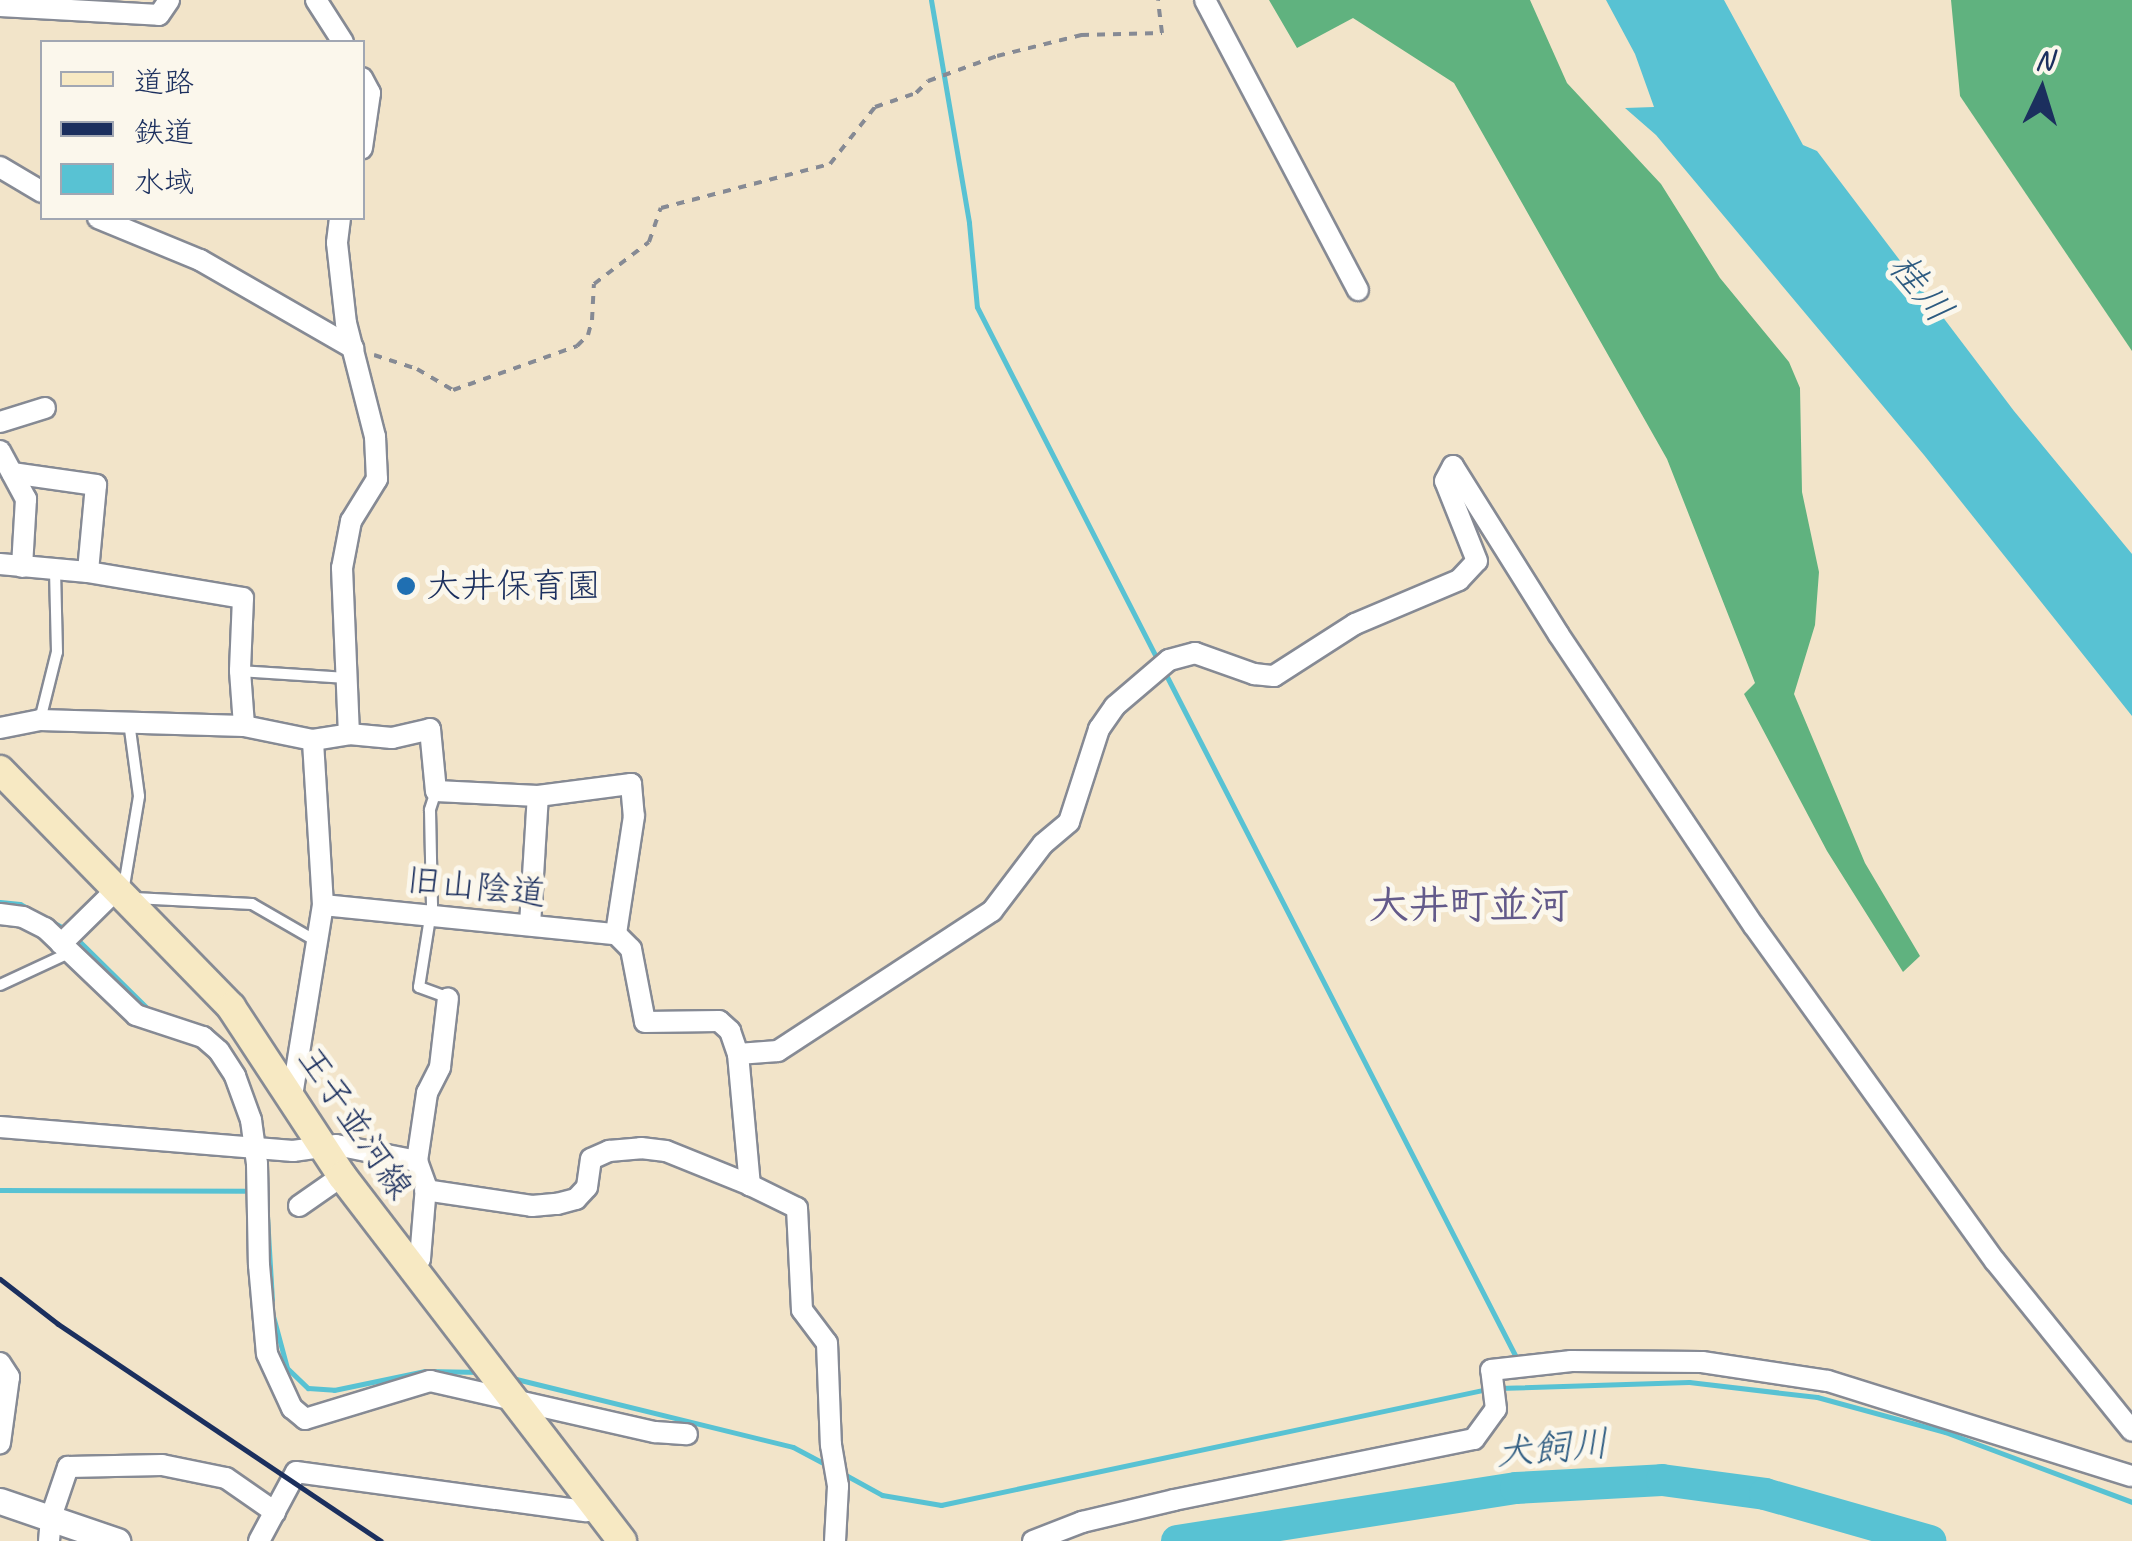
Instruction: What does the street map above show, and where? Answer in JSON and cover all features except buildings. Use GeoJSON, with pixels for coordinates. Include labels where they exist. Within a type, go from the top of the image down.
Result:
{"type":"FeatureCollection","features":[{"type":"Feature","properties":{"kind":"main road","name":"王子並河線"},"geometry":{"type":"LineString","coordinates":[[0,770],[231,1007],[342,1176],[622,1541]]}},
{"type":"Feature","properties":{"kind":"street"},"geometry":{"type":"LineString","coordinates":[[0,6],[159,15],[169,0]]}},
{"type":"Feature","properties":{"kind":"street"},"geometry":{"type":"LineString","coordinates":[[316,0],[342,40]]}},
{"type":"Feature","properties":{"kind":"street"},"geometry":{"type":"LineString","coordinates":[[1205,0],[1358,290]]}},
{"type":"Feature","properties":{"kind":"street"},"geometry":{"type":"LineString","coordinates":[[365,84],[370,93],[365,139]]}},
{"type":"Feature","properties":{"kind":"street"},"geometry":{"type":"LineString","coordinates":[[0,167],[40,191]]}},
{"type":"Feature","properties":{"kind":"street"},"geometry":{"type":"LineString","coordinates":[[103,220],[200,260],[353,348]]}},
{"type":"Feature","properties":{"kind":"street"},"geometry":{"type":"LineString","coordinates":[[340,220],[338,254],[353,348],[375,436],[377,480],[351,521],[342,568],[349,734]]}},
{"type":"Feature","properties":{"kind":"street"},"geometry":{"type":"LineString","coordinates":[[0,422],[45,408]]}},
{"type":"Feature","properties":{"kind":"street"},"geometry":{"type":"LineString","coordinates":[[0,451],[26,499],[22,567]]}},
{"type":"Feature","properties":{"kind":"street"},"geometry":{"type":"LineString","coordinates":[[738,1054],[778,1051],[992,912],[1044,844],[1068,822],[1107,718],[1169,660],[1194,653],[1254,674],[1274,676],[1355,624],[1459,580],[1477,562],[1445,481],[1454,466],[1559,636],[1754,926],[1994,1261],[2132,1431]]}},
{"type":"Feature","properties":{"kind":"street"},"geometry":{"type":"LineString","coordinates":[[12,473],[96,485],[88,572]]}},
{"type":"Feature","properties":{"kind":"street"},"geometry":{"type":"LineString","coordinates":[[0,564],[88,572],[244,598],[240,671],[244,726]]}},
{"type":"Feature","properties":{"kind":"street"},"geometry":{"type":"LineString","coordinates":[[0,728],[40,720],[244,726],[313,740],[349,734],[392,738],[430,729],[436,791],[538,796],[631,784],[634,816],[616,934],[632,949],[644,1022],[719,1021],[730,1031],[738,1054],[750,1185]]}},
{"type":"Feature","properties":{"kind":"street"},"geometry":{"type":"LineString","coordinates":[[292,1096],[324,905],[313,740]]}},
{"type":"Feature","properties":{"kind":"street"},"geometry":{"type":"LineString","coordinates":[[530,925],[538,796]]}},
{"type":"Feature","properties":{"kind":"street"},"geometry":{"type":"LineString","coordinates":[[65,948],[123,892]]}},
{"type":"Feature","properties":{"kind":"street","name":"旧山陰道"},"geometry":{"type":"LineString","coordinates":[[324,905],[616,934]]}},
{"type":"Feature","properties":{"kind":"street"},"geometry":{"type":"LineString","coordinates":[[0,914],[23,917],[45,928],[136,1014],[203,1038],[219,1051],[240,1091],[255,1148],[267,1354],[292,1408],[305,1420],[430,1381],[656,1432],[687,1434]]}},
{"type":"Feature","properties":{"kind":"street"},"geometry":{"type":"LineString","coordinates":[[414,1271],[420,1259],[425,1190],[424,1172],[417,1161],[428,1092],[440,1067],[448,998]]}},
{"type":"Feature","properties":{"kind":"street"},"geometry":{"type":"LineString","coordinates":[[0,1127],[293,1152],[356,1147],[417,1161]]}},
{"type":"Feature","properties":{"kind":"street"},"geometry":{"type":"LineString","coordinates":[[425,1190],[532,1206],[557,1204],[576,1199],[587,1187],[591,1159],[609,1151],[641,1148],[666,1151],[797,1208],[802,1310],[827,1344],[831,1445],[838,1486],[835,1541]]}},
{"type":"Feature","properties":{"kind":"street"},"geometry":{"type":"LineString","coordinates":[[300,1206],[342,1176]]}},
{"type":"Feature","properties":{"kind":"street"},"geometry":{"type":"LineString","coordinates":[[1034,1541],[1082,1522],[1155,1504],[1474,1438],[1496,1409],[1491,1370],[1570,1361],[1702,1362],[1828,1381],[2132,1476]]}},
{"type":"Feature","properties":{"kind":"street"},"geometry":{"type":"LineString","coordinates":[[0,1363],[9,1377],[0,1443]]}},
{"type":"Feature","properties":{"kind":"street"},"geometry":{"type":"LineString","coordinates":[[50,1529],[68,1468],[162,1465],[226,1478],[275,1512]]}},
{"type":"Feature","properties":{"kind":"street"},"geometry":{"type":"LineString","coordinates":[[259,1541],[296,1472],[586,1512],[598,1509]]}},
{"type":"Feature","properties":{"kind":"street"},"geometry":{"type":"LineString","coordinates":[[0,1501],[50,1529],[117,1541]]}},
{"type":"Feature","properties":{"kind":"lane"},"geometry":{"type":"LineString","coordinates":[[40,720],[57,652],[56,570]]}},
{"type":"Feature","properties":{"kind":"lane"},"geometry":{"type":"LineString","coordinates":[[240,671],[347,678]]}},
{"type":"Feature","properties":{"kind":"lane"},"geometry":{"type":"LineString","coordinates":[[129,722],[138,796],[123,892],[252,904],[316,942]]}},
{"type":"Feature","properties":{"kind":"lane"},"geometry":{"type":"LineString","coordinates":[[436,791],[430,810],[428,915],[418,987],[444,993],[448,998]]}},
{"type":"Feature","properties":{"kind":"lane"},"geometry":{"type":"LineString","coordinates":[[0,985],[56,963],[65,948]]}},
{"type":"Feature","properties":{"kind":"path"},"geometry":{"type":"LineString","coordinates":[[353,348],[417,369],[454,390],[578,346],[588,335],[592,320],[594,284],[649,242],[661,208],[830,164],[875,107],[898,102],[928,80],[997,56],[1081,36],[1162,33],[1158,0]]}},
{"type":"Feature","properties":{"kind":"green space"},"geometry":{"type":"Polygon","coordinates":[[[1269,0],[1530,0],[1567,83],[1661,184],[1720,278],[1789,362],[1800,388],[1802,492],[1819,572],[1815,625],[1794,694],[1865,863],[1920,956],[1903,972],[1827,851],[1744,694],[1755,683],[1667,459],[1454,83],[1353,18],[1297,48],[1269,0]]]}},
{"type":"Feature","properties":{"kind":"green space"},"geometry":{"type":"Polygon","coordinates":[[[1951,0],[2132,0],[2132,351],[1960,96],[1951,0]]]}},
{"type":"Feature","properties":{"kind":"water"},"geometry":{"type":"Polygon","coordinates":[[[1606,0],[1724,0],[1803,145],[1817,151],[2014,411],[2132,554],[2132,716],[1924,455],[1656,135],[1625,108],[1654,107],[1635,54],[1606,0]]]}},
{"type":"Feature","properties":{"kind":"waterway"},"geometry":{"type":"LineString","coordinates":[[931,0],[969,223],[977,307],[1158,660]]}},
{"type":"Feature","properties":{"kind":"waterway"},"geometry":{"type":"LineString","coordinates":[[1163,669],[1519,1363]]}},
{"type":"Feature","properties":{"kind":"waterway"},"geometry":{"type":"LineString","coordinates":[[0,902],[20,904],[67,930]]}},
{"type":"Feature","properties":{"kind":"waterway"},"geometry":{"type":"LineString","coordinates":[[75,937],[149,1010]]}},
{"type":"Feature","properties":{"kind":"waterway"},"geometry":{"type":"LineString","coordinates":[[0,1190],[250,1191]]}},
{"type":"Feature","properties":{"kind":"waterway"},"geometry":{"type":"LineString","coordinates":[[267,1216],[272,1300]]}},
{"type":"Feature","properties":{"kind":"waterway"},"geometry":{"type":"LineString","coordinates":[[273,1316],[287,1368],[308,1388],[334,1390],[425,1371],[482,1372]]}},
{"type":"Feature","properties":{"kind":"waterway"},"geometry":{"type":"LineString","coordinates":[[512,1378],[793,1447],[828,1466]]}},
{"type":"Feature","properties":{"kind":"waterway"},"geometry":{"type":"LineString","coordinates":[[1498,1388],[1689,1382],[1817,1397],[1945,1432],[2132,1502]]}},
{"type":"Feature","properties":{"kind":"waterway"},"geometry":{"type":"LineString","coordinates":[[842,1473],[882,1495],[941,1505],[1487,1389]]}},
{"type":"Feature","properties":{"kind":"waterway","name":"犬飼川"},"geometry":{"type":"LineString","coordinates":[[1177,1541],[1516,1488],[1662,1480],[1765,1494],[1930,1541]]}},
{"type":"Feature","properties":{"kind":"railway"},"geometry":{"type":"LineString","coordinates":[[0,1279],[58,1324],[381,1541]]}},
{"type":"Feature","properties":{"kind":"place","name":"大井保育園"},"geometry":{"type":"Point","coordinates":[406,586]}},
{"type":"Feature","properties":{"kind":"district","name":"大井町並河"},"geometry":{"type":"Point","coordinates":[1469,905]}},
{"type":"Feature","properties":{"kind":"water label","name":"桂川"},"geometry":{"type":"Point","coordinates":[1921,288]}}]}
